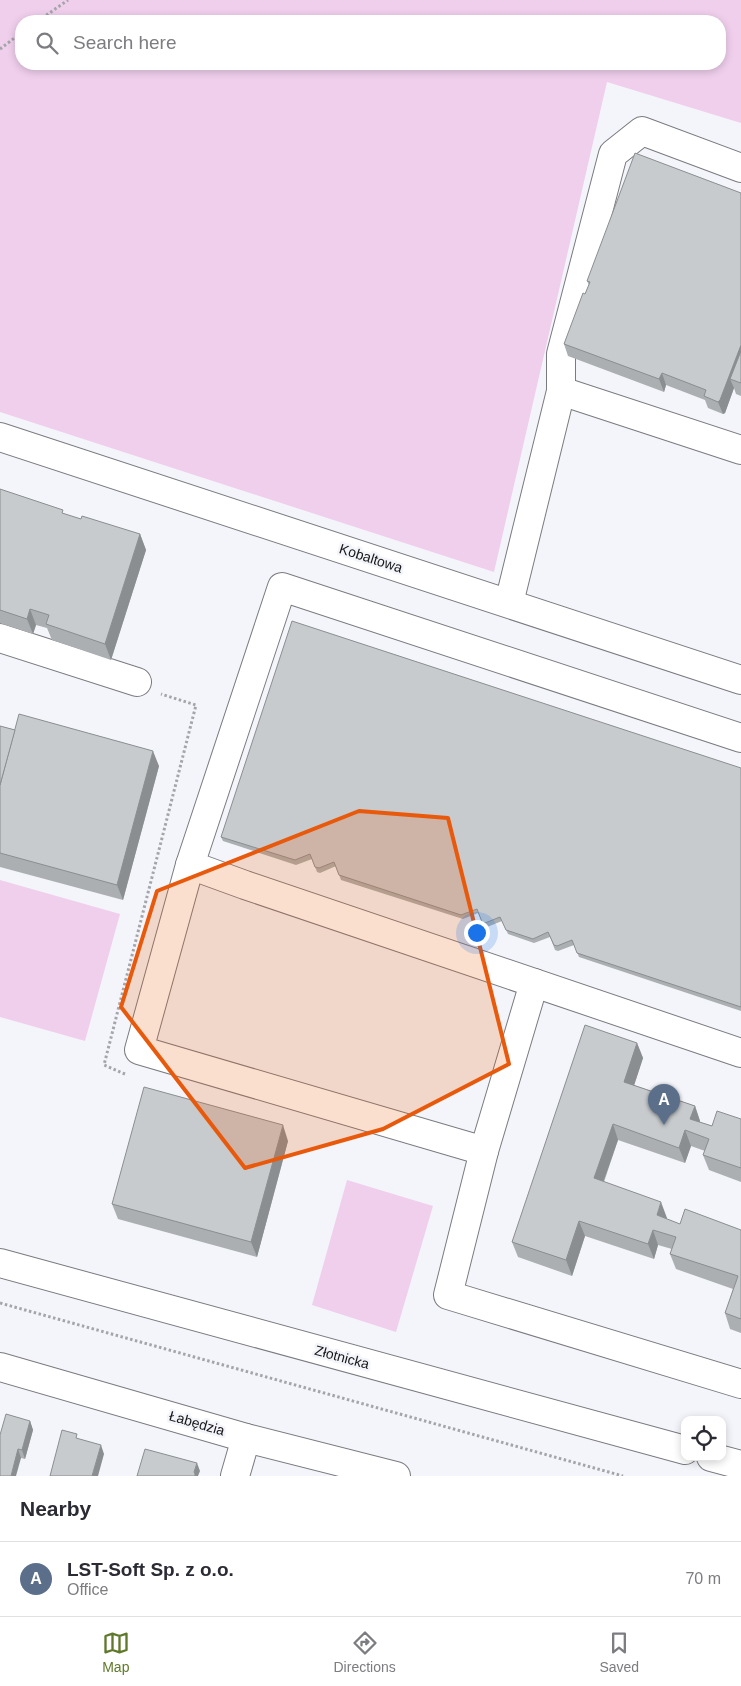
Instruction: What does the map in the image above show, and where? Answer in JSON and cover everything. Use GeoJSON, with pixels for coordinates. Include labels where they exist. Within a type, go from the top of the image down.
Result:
{"type":"FeatureCollection","features":[{"type":"Feature","properties":{"kind":"street"},"geometry":{"type":"LineString","coordinates":[[509,603],[561,390],[561,354],[613,154],[642,131],[741,168]]}},
{"type":"Feature","properties":{"kind":"street"},"geometry":{"type":"LineString","coordinates":[[561,390],[741,450]]}},
{"type":"Feature","properties":{"kind":"street","name":"Kobaltowa"},"geometry":{"type":"LineString","coordinates":[[0,437],[741,680]]}},
{"type":"Feature","properties":{"kind":"street"},"geometry":{"type":"LineString","coordinates":[[484,1151],[140,1050],[190,865],[282,587],[741,738]]}},
{"type":"Feature","properties":{"kind":"street"},"geometry":{"type":"LineString","coordinates":[[0,638],[136,682]]}},
{"type":"Feature","properties":{"kind":"street"},"geometry":{"type":"LineString","coordinates":[[190,865],[245,886],[741,1053]]}},
{"type":"Feature","properties":{"kind":"street"},"geometry":{"type":"LineString","coordinates":[[534,983],[484,1151],[448,1295],[741,1384]]}},
{"type":"Feature","properties":{"kind":"street","name":"Złotnicka"},"geometry":{"type":"LineString","coordinates":[[0,1263],[681,1449]]}},
{"type":"Feature","properties":{"kind":"street","name":"Łabędzia"},"geometry":{"type":"LineString","coordinates":[[0,1367],[246,1438],[396,1476]]}},
{"type":"Feature","properties":{"kind":"street"},"geometry":{"type":"LineString","coordinates":[[235,1476],[246,1438]]}},
{"type":"Feature","properties":{"kind":"street"},"geometry":{"type":"LineString","coordinates":[[724,1461],[741,1466]]}},
{"type":"Feature","properties":{"kind":"path"},"geometry":{"type":"LineString","coordinates":[[47,15],[68,0]]}},
{"type":"Feature","properties":{"kind":"path"},"geometry":{"type":"LineString","coordinates":[[0,49],[15,38]]}},
{"type":"Feature","properties":{"kind":"path"},"geometry":{"type":"LineString","coordinates":[[132,1078],[104,1065],[196,705],[142,688],[136,682]]}},
{"type":"Feature","properties":{"kind":"path"},"geometry":{"type":"LineString","coordinates":[[0,1303],[623,1476]]}},
{"type":"Feature","properties":{"kind":"highlighted area"},"geometry":{"type":"Polygon","coordinates":[[[359,811],[448,818],[509,1064],[383,1129],[245,1168],[121,1007],[157,891],[359,811]]]}},
{"type":"Feature","properties":{"kind":"shaded area"},"geometry":{"type":"Polygon","coordinates":[[[0,0],[741,0],[741,123],[607,82],[494,572],[0,412],[0,0]]]}},
{"type":"Feature","properties":{"kind":"shaded area"},"geometry":{"type":"Polygon","coordinates":[[[0,880],[120,914],[85,1041],[0,1017],[0,880]]]}},
{"type":"Feature","properties":{"kind":"shaded area"},"geometry":{"type":"Polygon","coordinates":[[[347,1180],[433,1206],[396,1332],[312,1305],[347,1180]]]}},
{"type":"Feature","properties":{"kind":"building"},"geometry":{"type":"Polygon","coordinates":[[[635,153],[741,193],[741,345],[718,402],[704,396],[706,390],[662,373],[659,379],[564,344],[583,293],[585,294],[590,282],[587,281],[635,153]]]}},
{"type":"Feature","properties":{"kind":"building"},"geometry":{"type":"Polygon","coordinates":[[[741,351],[741,383],[730,379],[741,351]]]}},
{"type":"Feature","properties":{"kind":"building"},"geometry":{"type":"Polygon","coordinates":[[[0,489],[63,510],[62,513],[81,519],[82,516],[140,534],[105,644],[46,624],[49,615],[30,609],[27,619],[0,610],[0,489]]]}},
{"type":"Feature","properties":{"kind":"building"},"geometry":{"type":"Polygon","coordinates":[[[292,621],[741,768],[741,1007],[577,953],[572,940],[557,946],[554,945],[548,932],[533,939],[506,930],[500,917],[485,923],[482,922],[477,909],[461,915],[339,875],[334,862],[319,868],[315,867],[310,854],[295,860],[221,837],[292,621]]]}},
{"type":"Feature","properties":{"kind":"building"},"geometry":{"type":"Polygon","coordinates":[[[19,714],[153,751],[117,885],[0,853],[0,785],[19,714]]]}},
{"type":"Feature","properties":{"kind":"building"},"geometry":{"type":"Polygon","coordinates":[[[0,726],[15,730],[0,785],[0,726]]]}},
{"type":"Feature","properties":{"kind":"building"},"geometry":{"type":"Polygon","coordinates":[[[585,1025],[637,1043],[624,1082],[695,1106],[690,1119],[712,1126],[717,1111],[741,1119],[741,1168],[703,1155],[709,1139],[685,1130],[679,1148],[613,1124],[594,1178],[661,1202],[657,1215],[680,1224],[685,1209],[741,1230],[741,1319],[725,1313],[738,1276],[670,1254],[676,1237],[653,1230],[648,1244],[579,1221],[566,1260],[512,1242],[585,1025]]]}},
{"type":"Feature","properties":{"kind":"building"},"geometry":{"type":"Polygon","coordinates":[[[144,1087],[283,1125],[251,1242],[112,1204],[144,1087]]]}},
{"type":"Feature","properties":{"kind":"building"},"geometry":{"type":"Polygon","coordinates":[[[6,1414],[30,1421],[22,1450],[18,1449],[11,1476],[0,1476],[0,1435],[6,1414]]]}},
{"type":"Feature","properties":{"kind":"building"},"geometry":{"type":"Polygon","coordinates":[[[62,1430],[77,1434],[76,1438],[101,1445],[92,1476],[50,1476],[62,1430]]]}},
{"type":"Feature","properties":{"kind":"building"},"geometry":{"type":"Polygon","coordinates":[[[145,1449],[197,1463],[194,1472],[195,1476],[137,1476],[145,1449]]]}},
{"type":"Feature","properties":{"kind":"place","name":"LST-Soft Sp. z o.o."},"geometry":{"type":"Point","coordinates":[664,1125]}}]}
